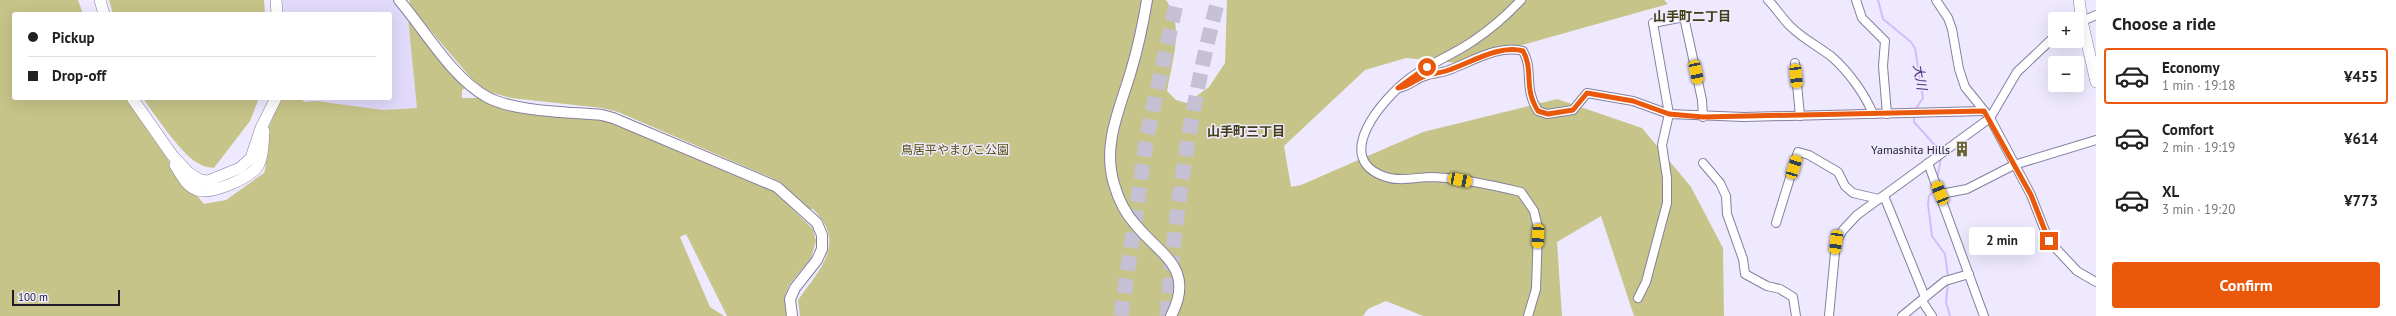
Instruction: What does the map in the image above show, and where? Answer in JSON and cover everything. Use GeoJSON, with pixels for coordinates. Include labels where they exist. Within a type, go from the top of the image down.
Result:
{"type":"FeatureCollection","features":[{"type":"Feature","properties":{"kind":"main road"},"geometry":{"type":"LineString","coordinates":[[100,0],[103,12]]}},
{"type":"Feature","properties":{"kind":"main road"},"geometry":{"type":"LineString","coordinates":[[276,0],[277,12]]}},
{"type":"Feature","properties":{"kind":"main road"},"geometry":{"type":"LineString","coordinates":[[2079,0],[2079,12]]}},
{"type":"Feature","properties":{"kind":"main road"},"geometry":{"type":"LineString","coordinates":[[2084,38],[2094,70],[2096,82]]}},
{"type":"Feature","properties":{"kind":"main road"},"geometry":{"type":"LineString","coordinates":[[133,100],[172,155],[172,161],[185,182],[197,190],[208,191],[248,177],[259,165],[265,120],[275,100]]}},
{"type":"Feature","properties":{"kind":"street"},"geometry":{"type":"LineString","coordinates":[[399,0],[460,75],[488,98],[520,107],[602,114],[777,187],[817,224],[822,235],[822,249],[817,260],[795,288],[790,299],[792,316]]}},
{"type":"Feature","properties":{"kind":"street"},"geometry":{"type":"LineString","coordinates":[[1147,0],[1131,71],[1112,130],[1110,156],[1114,183],[1126,211],[1135,225],[1169,258],[1176,272],[1178,280],[1178,302],[1171,316]]}},
{"type":"Feature","properties":{"kind":"street"},"geometry":{"type":"LineString","coordinates":[[1521,0],[1496,25],[1452,55],[1410,78],[1398,88],[1379,110],[1366,130],[1361,142],[1361,153],[1365,163],[1373,171],[1387,178],[1431,177],[1460,180],[1521,192],[1534,211],[1538,228],[1536,289],[1528,316]]}},
{"type":"Feature","properties":{"kind":"street"},"geometry":{"type":"LineString","coordinates":[[1768,0],[1790,26],[1811,44],[1831,57],[1844,70],[1868,102],[1873,114]]}},
{"type":"Feature","properties":{"kind":"street"},"geometry":{"type":"LineString","coordinates":[[1856,0],[1862,18],[1885,41],[1883,66],[1887,114]]}},
{"type":"Feature","properties":{"kind":"street"},"geometry":{"type":"LineString","coordinates":[[1936,0],[1948,18],[1952,29],[1959,69],[1965,87],[1987,114],[2031,195],[2049,241],[2077,271],[2096,282]]}},
{"type":"Feature","properties":{"kind":"street"},"geometry":{"type":"LineString","coordinates":[[2084,20],[2096,15]]}},
{"type":"Feature","properties":{"kind":"street"},"geometry":{"type":"LineString","coordinates":[[1638,298],[1646,282],[1667,203],[1667,178],[1662,145],[1669,114],[1653,23],[1684,17],[1702,100],[1703,117]]}},
{"type":"Feature","properties":{"kind":"street"},"geometry":{"type":"LineString","coordinates":[[1829,316],[1836,242],[1843,230],[1857,215],[1928,164],[1987,114],[2017,72],[2048,43]]}},
{"type":"Feature","properties":{"kind":"street"},"geometry":{"type":"LineString","coordinates":[[1398,88],[1405,88],[1424,76],[1449,70],[1489,54],[1518,50],[1523,51],[1528,59],[1528,92],[1538,111],[1548,114],[1573,110],[1587,93],[1633,101],[1669,114],[1703,117],[1873,114],[1987,114]]}},
{"type":"Feature","properties":{"kind":"street"},"geometry":{"type":"LineString","coordinates":[[1795,63],[1800,116]]}},
{"type":"Feature","properties":{"kind":"street"},"geometry":{"type":"LineString","coordinates":[[1941,194],[1967,189],[2014,165],[2096,140]]}},
{"type":"Feature","properties":{"kind":"street"},"geometry":{"type":"LineString","coordinates":[[1776,224],[1798,152],[1809,155],[1838,172],[1845,186],[1853,193],[1881,197]]}},
{"type":"Feature","properties":{"kind":"street"},"geometry":{"type":"LineString","coordinates":[[1704,163],[1720,183],[1726,196],[1727,214],[1742,259],[1745,274],[1767,286],[1780,289],[1794,297],[1796,316]]}},
{"type":"Feature","properties":{"kind":"street"},"geometry":{"type":"LineString","coordinates":[[1928,164],[1941,194],[1984,316]]}},
{"type":"Feature","properties":{"kind":"street"},"geometry":{"type":"LineString","coordinates":[[1881,197],[1932,316]]}},
{"type":"Feature","properties":{"kind":"street"},"geometry":{"type":"LineString","coordinates":[[1902,316],[1945,281],[1969,274]]}},
{"type":"Feature","properties":{"kind":"shaded area"},"geometry":{"type":"Polygon","coordinates":[[[282,0],[393,0],[408,18],[418,113],[317,121],[302,100],[392,100],[392,12],[283,12],[282,0]]]}},
{"type":"Feature","properties":{"kind":"green space"},"geometry":{"type":"Polygon","coordinates":[[[0,0],[78,0],[82,12],[12,12],[12,100],[127,100],[175,170],[204,204],[226,200],[264,173],[266,165],[266,141],[268,131],[281,100],[302,100],[304,102],[316,101],[383,110],[417,108],[408,18],[467,87],[462,90],[462,98],[478,98],[491,105],[508,111],[601,119],[771,188],[813,229],[816,241],[811,258],[789,285],[785,296],[786,316],[727,316],[686,234],[680,237],[710,307],[724,316],[0,316],[0,0]]]}},
{"type":"Feature","properties":{"kind":"green space"},"geometry":{"type":"Polygon","coordinates":[[[109,0],[264,0],[265,12],[112,12],[109,0]]]}},
{"type":"Feature","properties":{"kind":"green space","name":"鳥居平やまびこ公園"},"geometry":{"type":"Polygon","coordinates":[[[409,0],[1166,0],[1172,10],[1176,32],[1176,44],[1167,91],[1176,100],[1187,103],[1209,87],[1225,63],[1227,0],[1664,0],[1668,4],[1458,63],[1406,58],[1365,70],[1284,146],[1291,187],[1301,185],[1423,132],[1557,99],[1642,128],[1691,187],[1723,248],[1724,316],[1634,316],[1601,216],[1557,242],[1562,316],[1423,316],[1386,301],[1368,309],[1363,316],[800,316],[798,300],[821,267],[826,256],[829,245],[828,233],[823,221],[813,209],[808,209],[782,187],[781,182],[618,112],[602,108],[511,98],[486,91],[472,79],[436,37],[411,7],[409,0]]]}},
{"type":"Feature","properties":{"kind":"green space"},"geometry":{"type":"Polygon","coordinates":[[[144,100],[258,100],[250,121],[214,168],[207,167],[190,158],[168,133],[144,100]]]}},
{"type":"Feature","properties":{"kind":"waterway","name":"大川"},"geometry":{"type":"LineString","coordinates":[[1878,0],[1883,19],[1911,42],[1915,48],[1923,98],[1915,110]]}},
{"type":"Feature","properties":{"kind":"waterway","name":"大川"},"geometry":{"type":"LineString","coordinates":[[1914,116],[1914,122],[1940,151]]}},
{"type":"Feature","properties":{"kind":"waterway","name":"大川"},"geometry":{"type":"LineString","coordinates":[[1937,180],[1941,157]]}},
{"type":"Feature","properties":{"kind":"waterway","name":"大川"},"geometry":{"type":"LineString","coordinates":[[1935,190],[1929,196],[1928,204],[1932,236],[1945,254],[1948,277]]}},
{"type":"Feature","properties":{"kind":"waterway","name":"大川"},"geometry":{"type":"LineString","coordinates":[[1948,283],[1946,302],[1950,316]]}},
{"type":"Feature","properties":{"kind":"tunnel"},"geometry":{"type":"LineString","coordinates":[[1121,316],[1147,136],[1177,0]]}},
{"type":"Feature","properties":{"kind":"tunnel"},"geometry":{"type":"LineString","coordinates":[[1167,316],[1170,276],[1185,157],[1208,39],[1218,0]]}},
{"type":"Feature","properties":{"kind":"place","name":"Yamashita Hills"},"geometry":{"type":"Point","coordinates":[1962,149]}},
{"type":"Feature","properties":{"kind":"district","name":"山手町二丁目"},"geometry":{"type":"Point","coordinates":[1692,16]}},
{"type":"Feature","properties":{"kind":"district","name":"山手町三丁目"},"geometry":{"type":"Point","coordinates":[1246,131]}},
{"type":"Feature","properties":{"kind":"route"},"geometry":{"type":"LineString","coordinates":[[1427,67],[1398,88],[1405,88],[1424,76],[1449,70],[1489,54],[1518,50],[1523,51],[1528,59],[1528,92],[1538,111],[1548,114],[1573,110],[1587,93],[1633,101],[1669,114],[1680,116],[1824,116],[1984,111],[1990,118],[2031,195],[2049,241]]}}]}
